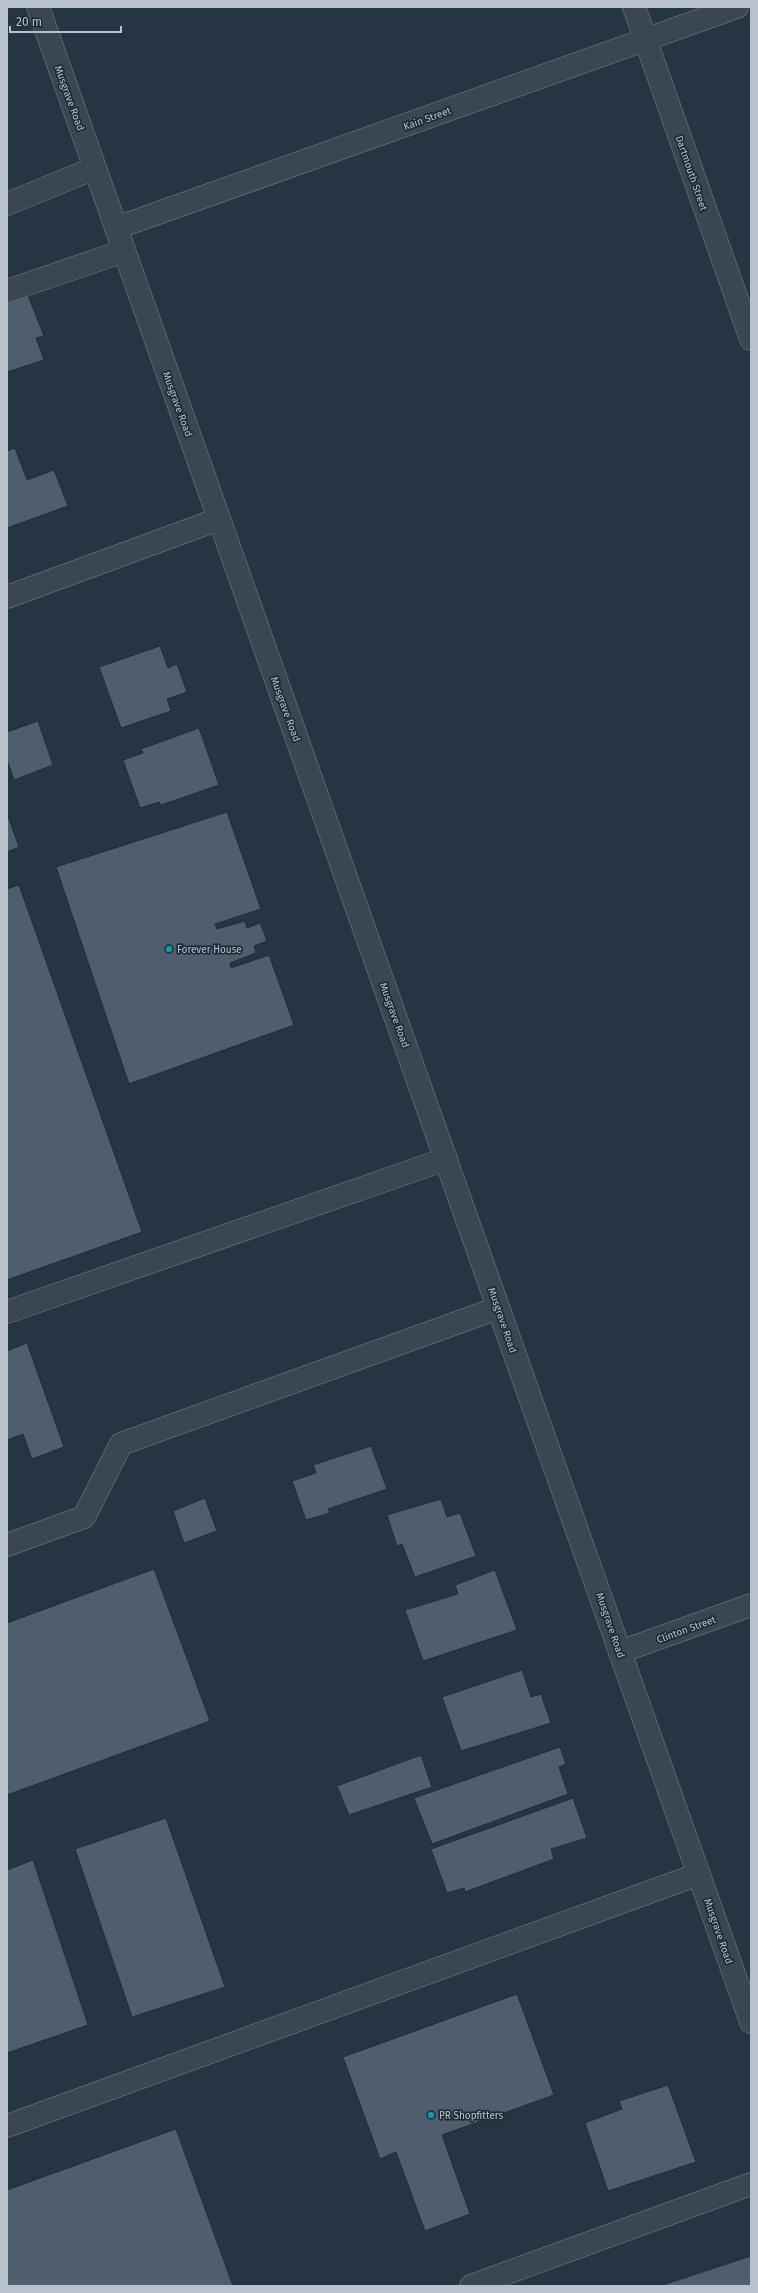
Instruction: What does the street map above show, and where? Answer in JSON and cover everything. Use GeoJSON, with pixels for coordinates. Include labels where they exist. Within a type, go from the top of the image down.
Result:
{"type":"FeatureCollection","features":[{"type":"Feature","properties":{"kind":"street","name":"Musgrave Road"},"geometry":{"type":"LineString","coordinates":[[38,7],[751,2022]]}},
{"type":"Feature","properties":{"kind":"street","name":"Dartmouth Street"},"geometry":{"type":"LineString","coordinates":[[634,7],[751,339]]}},
{"type":"Feature","properties":{"kind":"street","name":"Kain Street"},"geometry":{"type":"LineString","coordinates":[[116,228],[737,7]]}},
{"type":"Feature","properties":{"kind":"street"},"geometry":{"type":"LineString","coordinates":[[7,204],[95,168]]}},
{"type":"Feature","properties":{"kind":"street"},"geometry":{"type":"LineString","coordinates":[[7,291],[124,251]]}},
{"type":"Feature","properties":{"kind":"street"},"geometry":{"type":"LineString","coordinates":[[7,597],[219,519]]}},
{"type":"Feature","properties":{"kind":"street"},"geometry":{"type":"LineString","coordinates":[[7,1312],[446,1159]]}},
{"type":"Feature","properties":{"kind":"street"},"geometry":{"type":"LineString","coordinates":[[7,1545],[84,1517],[121,1444],[498,1308]]}},
{"type":"Feature","properties":{"kind":"street","name":"Clinton Street"},"geometry":{"type":"LineString","coordinates":[[620,1652],[751,1605]]}},
{"type":"Feature","properties":{"kind":"street"},"geometry":{"type":"LineString","coordinates":[[7,2126],[699,1874]]}},
{"type":"Feature","properties":{"kind":"street"},"geometry":{"type":"LineString","coordinates":[[471,2286],[751,2184]]}},
{"type":"Feature","properties":{"kind":"building"},"geometry":{"type":"Polygon","coordinates":[[[27,293],[44,336],[36,338],[44,360],[7,372],[7,299],[27,293]]]}},
{"type":"Feature","properties":{"kind":"building"},"geometry":{"type":"Polygon","coordinates":[[[15,448],[27,480],[54,470],[68,506],[7,528],[7,451],[15,448]]]}},
{"type":"Feature","properties":{"kind":"building"},"geometry":{"type":"Polygon","coordinates":[[[160,646],[168,668],[177,664],[187,692],[167,699],[171,711],[121,728],[99,667],[160,646]]]}},
{"type":"Feature","properties":{"kind":"building"},"geometry":{"type":"Polygon","coordinates":[[[38,721],[53,765],[14,780],[7,760],[7,732],[38,721]]]}},
{"type":"Feature","properties":{"kind":"building"},"geometry":{"type":"Polygon","coordinates":[[[199,728],[219,785],[161,805],[159,802],[140,808],[123,760],[143,753],[141,749],[199,728]]]}},
{"type":"Feature","properties":{"kind":"building","name":"Forever House"},"geometry":{"type":"Polygon","coordinates":[[[227,812],[261,909],[215,924],[217,929],[245,921],[247,928],[260,923],[267,941],[254,946],[256,953],[230,963],[231,968],[269,955],[294,1025],[129,1084],[56,867],[227,812]]]}},
{"type":"Feature","properties":{"kind":"building"},"geometry":{"type":"Polygon","coordinates":[[[7,813],[19,847],[7,852],[7,813]]]}},
{"type":"Feature","properties":{"kind":"building"},"geometry":{"type":"Polygon","coordinates":[[[19,885],[142,1232],[7,1280],[7,889],[19,885]]]}},
{"type":"Feature","properties":{"kind":"building"},"geometry":{"type":"Polygon","coordinates":[[[27,1343],[64,1447],[32,1459],[23,1434],[7,1440],[7,1351],[27,1343]]]}},
{"type":"Feature","properties":{"kind":"building"},"geometry":{"type":"Polygon","coordinates":[[[371,1446],[387,1489],[328,1509],[330,1513],[306,1520],[292,1481],[316,1473],[313,1465],[371,1446]]]}},
{"type":"Feature","properties":{"kind":"building"},"geometry":{"type":"Polygon","coordinates":[[[205,1498],[217,1531],[184,1543],[173,1511],[205,1498]]]}},
{"type":"Feature","properties":{"kind":"building"},"geometry":{"type":"Polygon","coordinates":[[[441,1499],[447,1517],[460,1513],[476,1556],[415,1577],[402,1544],[397,1546],[387,1515],[441,1499]]]}},
{"type":"Feature","properties":{"kind":"building"},"geometry":{"type":"Polygon","coordinates":[[[154,1569],[210,1721],[7,1795],[7,1623],[154,1569]]]}},
{"type":"Feature","properties":{"kind":"building"},"geometry":{"type":"Polygon","coordinates":[[[495,1570],[517,1630],[423,1661],[405,1610],[458,1594],[455,1585],[495,1570]]]}},
{"type":"Feature","properties":{"kind":"building"},"geometry":{"type":"Polygon","coordinates":[[[522,1670],[531,1697],[541,1694],[551,1723],[461,1751],[442,1697],[522,1670]]]}},
{"type":"Feature","properties":{"kind":"building"},"geometry":{"type":"Polygon","coordinates":[[[560,1747],[566,1764],[559,1767],[568,1794],[432,1844],[414,1798],[560,1747]]]}},
{"type":"Feature","properties":{"kind":"building"},"geometry":{"type":"Polygon","coordinates":[[[421,1755],[432,1787],[349,1815],[337,1786],[421,1755]]]}},
{"type":"Feature","properties":{"kind":"building"},"geometry":{"type":"Polygon","coordinates":[[[573,1798],[587,1838],[551,1849],[554,1859],[465,1892],[464,1888],[447,1893],[431,1849],[573,1798]]]}},
{"type":"Feature","properties":{"kind":"building"},"geometry":{"type":"Polygon","coordinates":[[[166,1818],[225,1987],[132,2017],[75,1849],[166,1818]]]}},
{"type":"Feature","properties":{"kind":"building"},"geometry":{"type":"Polygon","coordinates":[[[33,1860],[88,2025],[7,2053],[7,1870],[33,1860]]]}},
{"type":"Feature","properties":{"kind":"building","name":"PR Shopfitters"},"geometry":{"type":"Polygon","coordinates":[[[517,1994],[554,2095],[442,2135],[470,2214],[425,2231],[396,2152],[380,2159],[343,2057],[517,1994]]]}},
{"type":"Feature","properties":{"kind":"building"},"geometry":{"type":"Polygon","coordinates":[[[668,2085],[696,2162],[608,2191],[585,2123],[622,2109],[619,2101],[668,2085]]]}},
{"type":"Feature","properties":{"kind":"building"},"geometry":{"type":"Polygon","coordinates":[[[176,2129],[233,2286],[7,2286],[7,2190],[176,2129]]]}},
{"type":"Feature","properties":{"kind":"building"},"geometry":{"type":"Polygon","coordinates":[[[751,2256],[751,2286],[660,2286],[751,2256]]]}},
{"type":"Feature","properties":{"kind":"place","name":"Forever House"},"geometry":{"type":"Point","coordinates":[169,949]}},
{"type":"Feature","properties":{"kind":"place","name":"PR Shopfitters"},"geometry":{"type":"Point","coordinates":[431,2115]}}]}
